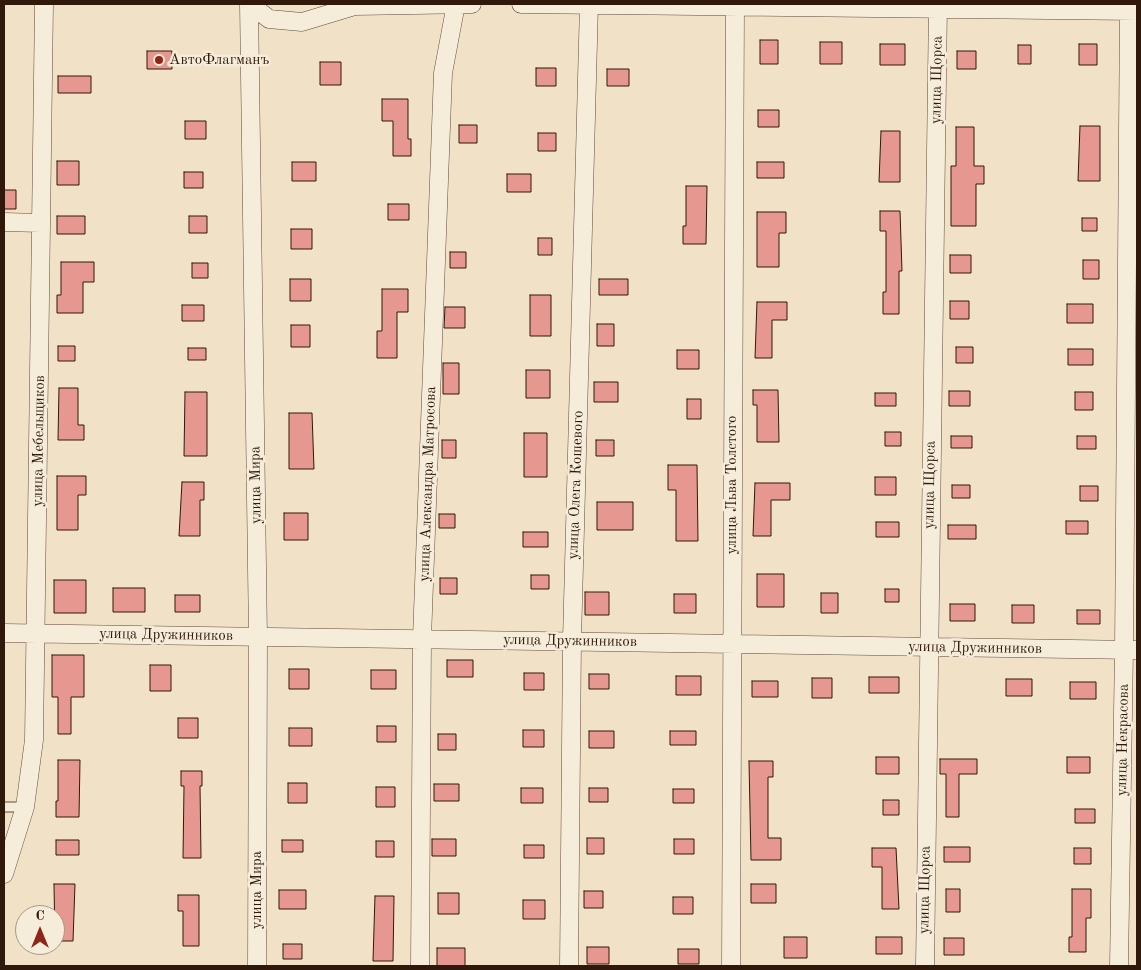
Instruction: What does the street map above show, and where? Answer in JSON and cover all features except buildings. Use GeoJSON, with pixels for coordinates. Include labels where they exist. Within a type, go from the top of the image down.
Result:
{"type":"FeatureCollection","features":[{"type":"Feature","properties":{"kind":"street","name":"улица Мебельщиков"},"geometry":{"type":"LineString","coordinates":[[4,874],[25,807],[34,740],[44,4]]}},
{"type":"Feature","properties":{"kind":"street"},"geometry":{"type":"LineString","coordinates":[[249,4],[269,19],[302,22],[355,6],[472,4]]}},
{"type":"Feature","properties":{"kind":"street","name":"улица Мира"},"geometry":{"type":"LineString","coordinates":[[249,4],[258,638],[257,966]]}},
{"type":"Feature","properties":{"kind":"street","name":"улица Александра Матросова"},"geometry":{"type":"LineString","coordinates":[[420,966],[422,638],[443,73],[456,4]]}},
{"type":"Feature","properties":{"kind":"street"},"geometry":{"type":"LineString","coordinates":[[521,4],[1131,8]]}},
{"type":"Feature","properties":{"kind":"street","name":"улица Олега Кошевого"},"geometry":{"type":"LineString","coordinates":[[568,966],[572,640],[589,4]]}},
{"type":"Feature","properties":{"kind":"street","name":"улица Льва Толстого"},"geometry":{"type":"LineString","coordinates":[[731,966],[735,6]]}},
{"type":"Feature","properties":{"kind":"street","name":"улица Щорса"},"geometry":{"type":"LineString","coordinates":[[925,966],[938,6]]}},
{"type":"Feature","properties":{"kind":"street","name":"улица Некрасова"},"geometry":{"type":"LineString","coordinates":[[1119,966],[1131,649],[1131,8]]}},
{"type":"Feature","properties":{"kind":"street"},"geometry":{"type":"LineString","coordinates":[[4,222],[41,223]]}},
{"type":"Feature","properties":{"kind":"street","name":"улица Дружинников"},"geometry":{"type":"LineString","coordinates":[[4,632],[258,638],[422,638],[1131,649]]}},
{"type":"Feature","properties":{"kind":"lane"},"geometry":{"type":"LineString","coordinates":[[4,807],[25,807]]}},
{"type":"Feature","properties":{"kind":"place","name":"АвтоФлагманъ"},"geometry":{"type":"Point","coordinates":[159,60]}}]}
